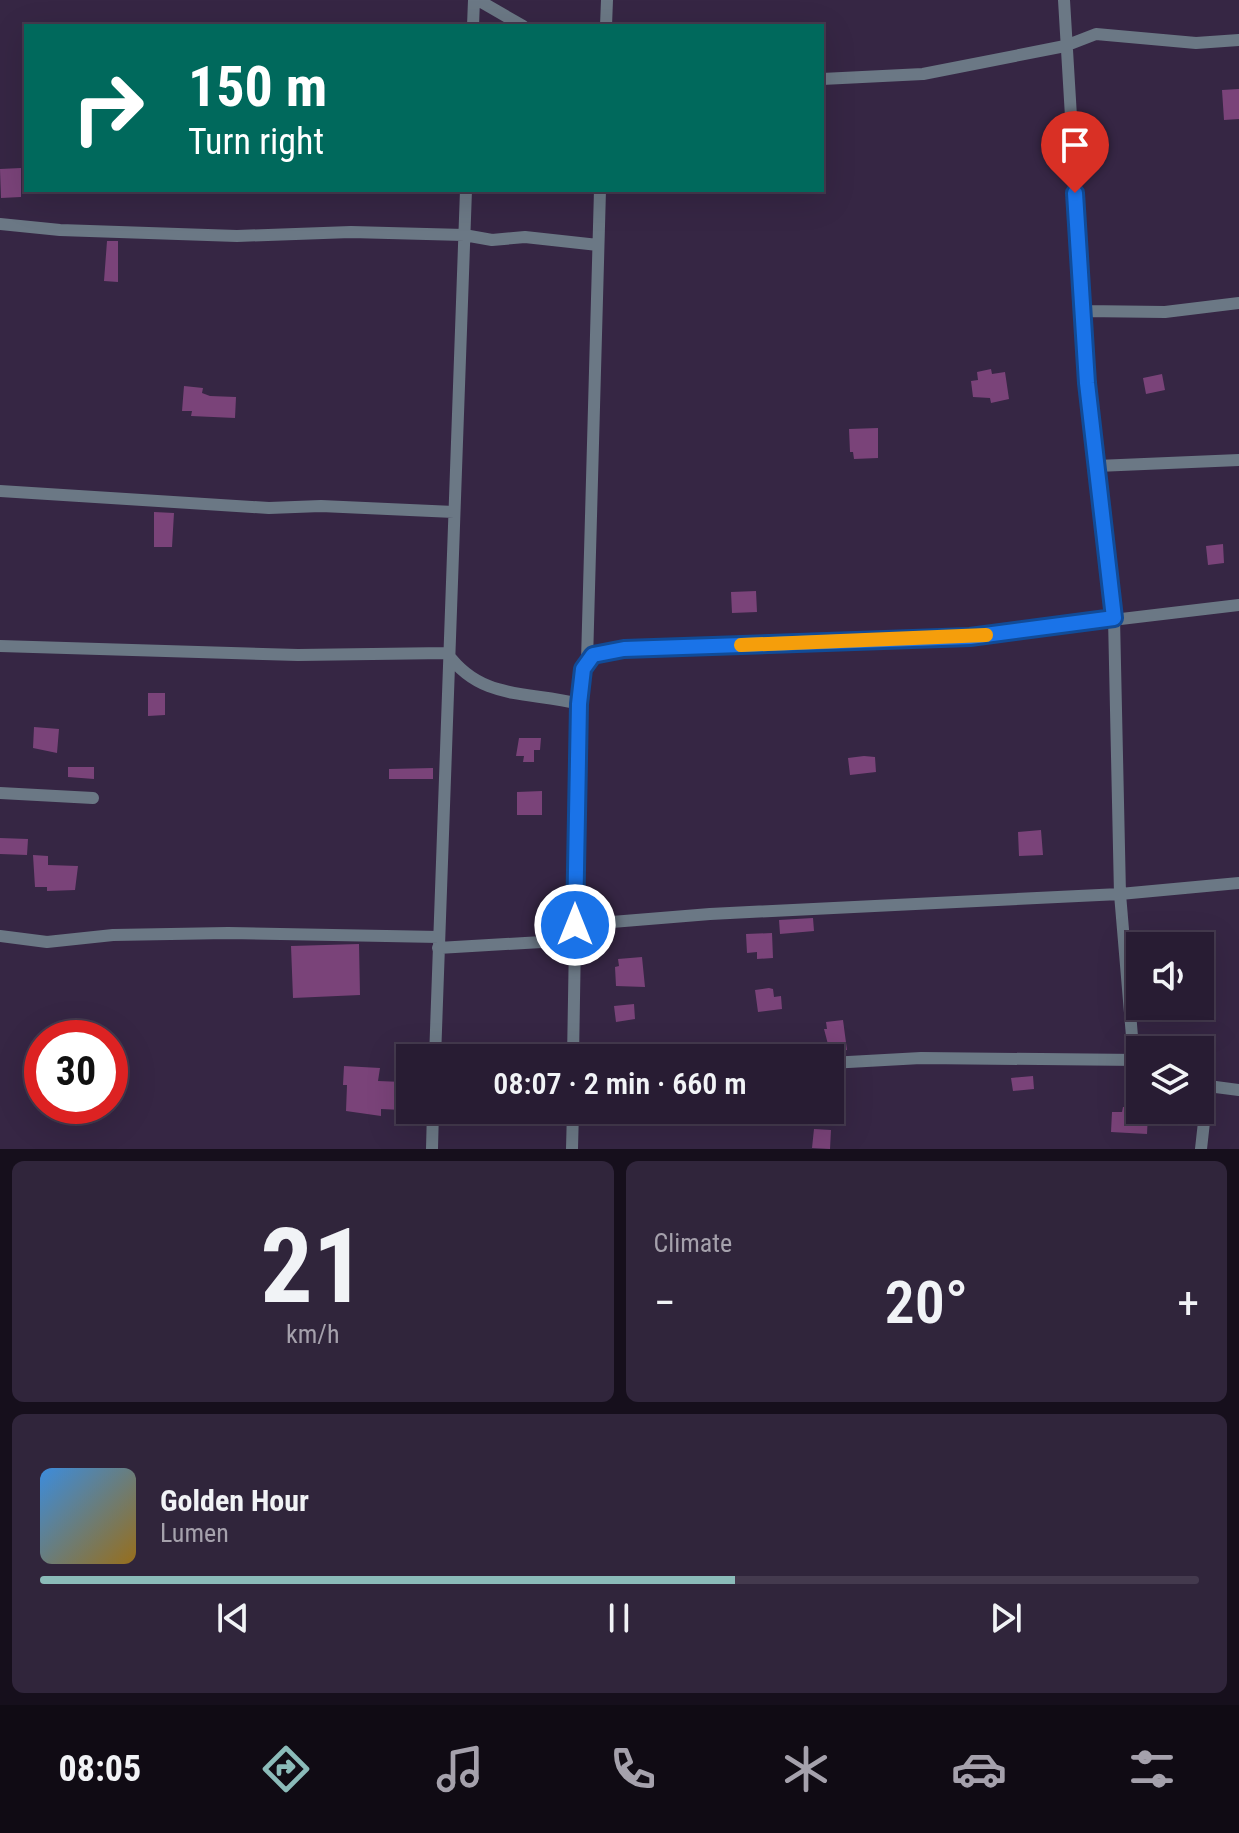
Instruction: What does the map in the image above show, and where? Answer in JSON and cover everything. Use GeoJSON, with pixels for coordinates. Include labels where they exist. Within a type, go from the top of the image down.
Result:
{"type":"FeatureCollection","features":[{"type":"Feature","properties":{"kind":"street"},"geometry":{"type":"LineString","coordinates":[[473,24],[476,0],[519,24]]}},
{"type":"Feature","properties":{"kind":"street"},"geometry":{"type":"LineString","coordinates":[[606,24],[607,0]]}},
{"type":"Feature","properties":{"kind":"street"},"geometry":{"type":"LineString","coordinates":[[1064,0],[1083,311],[1114,618],[1120,894],[1135,1036]]}},
{"type":"Feature","properties":{"kind":"street"},"geometry":{"type":"LineString","coordinates":[[824,79],[923,74],[1065,46],[1096,34],[1196,43],[1239,40]]}},
{"type":"Feature","properties":{"kind":"street"},"geometry":{"type":"LineString","coordinates":[[435,1044],[447,653],[466,192]]}},
{"type":"Feature","properties":{"kind":"street"},"geometry":{"type":"LineString","coordinates":[[573,1044],[579,704],[587,661],[600,192]]}},
{"type":"Feature","properties":{"kind":"street"},"geometry":{"type":"LineString","coordinates":[[0,224],[60,230],[237,236],[351,232],[464,235],[492,240],[525,237],[598,245]]}},
{"type":"Feature","properties":{"kind":"street"},"geometry":{"type":"LineString","coordinates":[[1083,311],[1165,312],[1239,303]]}},
{"type":"Feature","properties":{"kind":"street"},"geometry":{"type":"LineString","coordinates":[[1097,466],[1239,460]]}},
{"type":"Feature","properties":{"kind":"street"},"geometry":{"type":"LineString","coordinates":[[0,491],[269,508],[321,506],[454,512]]}},
{"type":"Feature","properties":{"kind":"street"},"geometry":{"type":"LineString","coordinates":[[587,661],[599,653],[624,649],[970,637],[1239,605]]}},
{"type":"Feature","properties":{"kind":"street"},"geometry":{"type":"LineString","coordinates":[[0,646],[298,655],[447,653]]}},
{"type":"Feature","properties":{"kind":"street"},"geometry":{"type":"LineString","coordinates":[[447,653],[460,672],[488,687],[579,704]]}},
{"type":"Feature","properties":{"kind":"street"},"geometry":{"type":"LineString","coordinates":[[0,793],[93,798]]}},
{"type":"Feature","properties":{"kind":"street"},"geometry":{"type":"LineString","coordinates":[[575,925],[710,914],[1120,894],[1239,883]]}},
{"type":"Feature","properties":{"kind":"street"},"geometry":{"type":"LineString","coordinates":[[0,936],[47,942],[113,935],[228,933],[439,942],[576,940]]}},
{"type":"Feature","properties":{"kind":"street"},"geometry":{"type":"LineString","coordinates":[[844,1062],[921,1058],[1126,1060]]}},
{"type":"Feature","properties":{"kind":"street"},"geometry":{"type":"LineString","coordinates":[[1214,1084],[1239,1090]]}},
{"type":"Feature","properties":{"kind":"street"},"geometry":{"type":"LineString","coordinates":[[432,1149],[433,1124]]}},
{"type":"Feature","properties":{"kind":"street"},"geometry":{"type":"LineString","coordinates":[[572,1149],[573,1124]]}},
{"type":"Feature","properties":{"kind":"street"},"geometry":{"type":"LineString","coordinates":[[1201,1149],[1202,1124]]}},
{"type":"Feature","properties":{"kind":"building"},"geometry":{"type":"Polygon","coordinates":[[[1239,89],[1239,119],[1224,120],[1222,90],[1239,89]]]}},
{"type":"Feature","properties":{"kind":"building"},"geometry":{"type":"Polygon","coordinates":[[[21,168],[21,197],[1,198],[0,169],[21,168]]]}},
{"type":"Feature","properties":{"kind":"building"},"geometry":{"type":"Polygon","coordinates":[[[107,241],[118,241],[118,282],[104,281],[107,241]]]}},
{"type":"Feature","properties":{"kind":"building"},"geometry":{"type":"Polygon","coordinates":[[[991,369],[992,374],[1005,372],[1009,399],[991,403],[990,398],[973,397],[971,381],[978,380],[977,372],[991,369]]]}},
{"type":"Feature","properties":{"kind":"building"},"geometry":{"type":"Polygon","coordinates":[[[1162,374],[1165,390],[1146,394],[1143,378],[1162,374]]]}},
{"type":"Feature","properties":{"kind":"building"},"geometry":{"type":"Polygon","coordinates":[[[184,386],[203,388],[202,393],[210,396],[236,397],[235,418],[191,416],[192,411],[182,411],[184,386]]]}},
{"type":"Feature","properties":{"kind":"building"},"geometry":{"type":"Polygon","coordinates":[[[878,428],[878,458],[854,459],[853,452],[850,452],[849,429],[878,428]]]}},
{"type":"Feature","properties":{"kind":"building"},"geometry":{"type":"Polygon","coordinates":[[[154,512],[174,513],[172,547],[154,547],[154,512]]]}},
{"type":"Feature","properties":{"kind":"building"},"geometry":{"type":"Polygon","coordinates":[[[1223,544],[1224,563],[1208,565],[1206,546],[1223,544]]]}},
{"type":"Feature","properties":{"kind":"building"},"geometry":{"type":"Polygon","coordinates":[[[756,591],[757,612],[732,613],[731,592],[756,591]]]}},
{"type":"Feature","properties":{"kind":"building"},"geometry":{"type":"Polygon","coordinates":[[[148,693],[165,693],[165,715],[148,716],[148,693]]]}},
{"type":"Feature","properties":{"kind":"building"},"geometry":{"type":"Polygon","coordinates":[[[34,727],[59,729],[57,753],[33,748],[34,727]]]}},
{"type":"Feature","properties":{"kind":"building"},"geometry":{"type":"Polygon","coordinates":[[[519,738],[541,738],[540,750],[534,750],[534,762],[523,762],[524,756],[516,756],[519,738]]]}},
{"type":"Feature","properties":{"kind":"building"},"geometry":{"type":"Polygon","coordinates":[[[875,757],[876,772],[850,775],[848,758],[875,757]]]}},
{"type":"Feature","properties":{"kind":"building"},"geometry":{"type":"Polygon","coordinates":[[[68,767],[94,767],[94,779],[68,777],[68,767]]]}},
{"type":"Feature","properties":{"kind":"building"},"geometry":{"type":"Polygon","coordinates":[[[433,768],[433,779],[389,779],[389,769],[433,768]]]}},
{"type":"Feature","properties":{"kind":"building"},"geometry":{"type":"Polygon","coordinates":[[[542,791],[542,815],[517,815],[517,792],[542,791]]]}},
{"type":"Feature","properties":{"kind":"building"},"geometry":{"type":"Polygon","coordinates":[[[1041,830],[1043,855],[1019,856],[1018,832],[1041,830]]]}},
{"type":"Feature","properties":{"kind":"building"},"geometry":{"type":"Polygon","coordinates":[[[0,838],[28,839],[27,855],[0,854],[0,838]]]}},
{"type":"Feature","properties":{"kind":"building"},"geometry":{"type":"Polygon","coordinates":[[[33,855],[48,856],[48,865],[78,866],[75,890],[47,891],[47,887],[35,887],[33,855]]]}},
{"type":"Feature","properties":{"kind":"building"},"geometry":{"type":"Polygon","coordinates":[[[813,918],[814,931],[780,934],[779,920],[813,918]]]}},
{"type":"Feature","properties":{"kind":"building"},"geometry":{"type":"Polygon","coordinates":[[[772,933],[773,958],[757,959],[757,952],[747,953],[746,934],[772,933]]]}},
{"type":"Feature","properties":{"kind":"building"},"geometry":{"type":"Polygon","coordinates":[[[359,944],[360,995],[293,998],[291,946],[359,944]]]}},
{"type":"Feature","properties":{"kind":"building"},"geometry":{"type":"Polygon","coordinates":[[[642,957],[645,987],[616,986],[615,967],[619,966],[618,959],[642,957]]]}},
{"type":"Feature","properties":{"kind":"building"},"geometry":{"type":"Polygon","coordinates":[[[773,989],[774,997],[781,996],[782,1009],[758,1012],[755,990],[773,989]]]}},
{"type":"Feature","properties":{"kind":"building"},"geometry":{"type":"Polygon","coordinates":[[[634,1004],[635,1019],[616,1022],[614,1006],[634,1004]]]}},
{"type":"Feature","properties":{"kind":"building"},"geometry":{"type":"Polygon","coordinates":[[[843,1020],[847,1050],[844,1050],[844,1044],[828,1044],[824,1029],[827,1029],[826,1022],[843,1020]]]}},
{"type":"Feature","properties":{"kind":"building"},"geometry":{"type":"Polygon","coordinates":[[[344,1066],[380,1068],[378,1081],[396,1082],[396,1110],[381,1109],[381,1116],[346,1111],[347,1085],[343,1085],[344,1066]]]}},
{"type":"Feature","properties":{"kind":"building"},"geometry":{"type":"Polygon","coordinates":[[[1033,1076],[1034,1089],[1013,1091],[1011,1078],[1033,1076]]]}},
{"type":"Feature","properties":{"kind":"building"},"geometry":{"type":"Polygon","coordinates":[[[1126,1107],[1126,1124],[1148,1124],[1147,1134],[1111,1132],[1112,1112],[1122,1112],[1126,1107]]]}},
{"type":"Feature","properties":{"kind":"building"},"geometry":{"type":"Polygon","coordinates":[[[814,1129],[831,1130],[830,1149],[812,1148],[814,1129]]]}},
{"type":"Feature","properties":{"kind":"slow traffic"},"geometry":{"type":"LineString","coordinates":[[741,645],[986,635]]}},
{"type":"Feature","properties":{"kind":"route"},"geometry":{"type":"LineString","coordinates":[[575,925],[579,704],[583,669],[593,655],[624,649],[970,637],[1114,618],[1087,383],[1075,193]]}}]}
